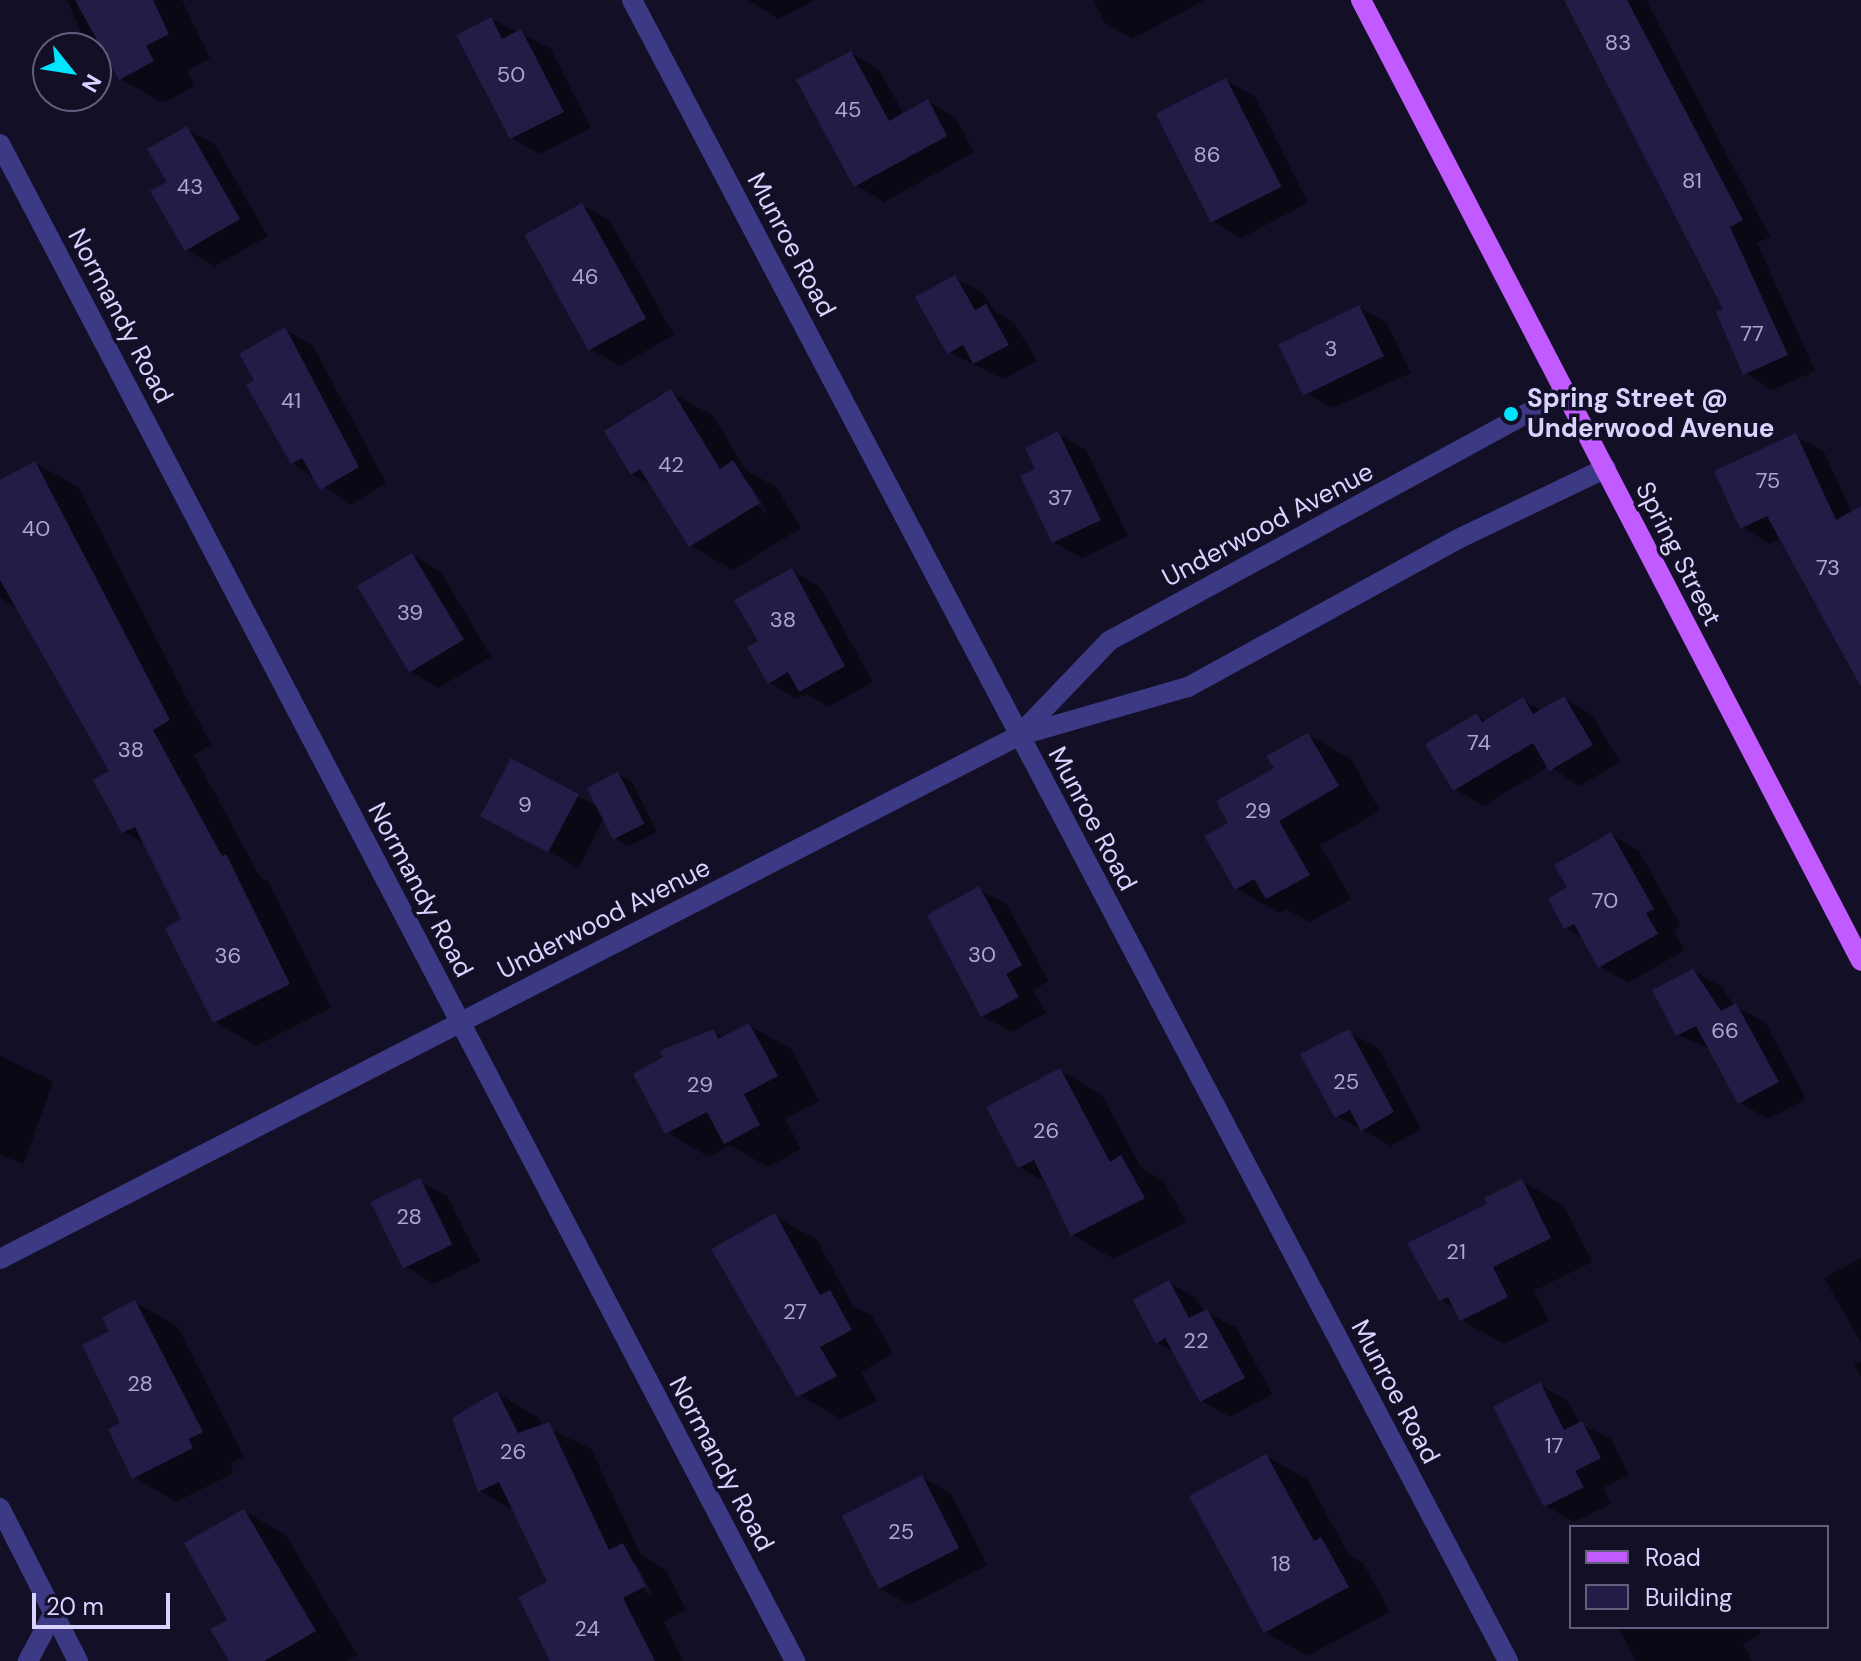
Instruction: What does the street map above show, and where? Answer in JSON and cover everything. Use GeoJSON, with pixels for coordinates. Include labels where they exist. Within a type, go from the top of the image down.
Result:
{"type":"FeatureCollection","features":[{"type":"Feature","properties":{"kind":"main road","name":"Spring Street"},"geometry":{"type":"LineString","coordinates":[[1361,0],[1861,961]]}},
{"type":"Feature","properties":{"kind":"street","name":"Munroe Road"},"geometry":{"type":"LineString","coordinates":[[632,0],[1508,1661]]}},
{"type":"Feature","properties":{"kind":"street","name":"Normandy Road"},"geometry":{"type":"LineString","coordinates":[[0,144],[795,1661]]}},
{"type":"Feature","properties":{"kind":"street","name":"Underwood Avenue"},"geometry":{"type":"LineString","coordinates":[[1018,736],[1109,641],[1566,392]]}},
{"type":"Feature","properties":{"kind":"street","name":"Underwood Avenue"},"geometry":{"type":"LineString","coordinates":[[0,1259],[1018,736],[1188,687],[1458,539],[1606,468]]}},
{"type":"Feature","properties":{"kind":"street"},"geometry":{"type":"LineString","coordinates":[[0,1508],[78,1661]]}},
{"type":"Feature","properties":{"kind":"street"},"geometry":{"type":"LineString","coordinates":[[28,1661],[53,1614]]}},
{"type":"Feature","properties":{"kind":"building"},"geometry":{"type":"Polygon","coordinates":[[[75,0],[153,0],[169,34],[146,46],[154,61],[119,80],[112,67],[112,32],[93,32],[75,0]]]}},
{"type":"Feature","properties":{"kind":"building"},"geometry":{"type":"Polygon","coordinates":[[[1564,0],[1627,0],[1743,220],[1730,227],[1788,355],[1743,375],[1716,312],[1723,309],[1564,0]]]}},
{"type":"Feature","properties":{"kind":"building"},"geometry":{"type":"Polygon","coordinates":[[[491,17],[502,39],[521,29],[564,112],[510,139],[456,35],[491,17]]]}},
{"type":"Feature","properties":{"kind":"building"},"geometry":{"type":"Polygon","coordinates":[[[851,51],[889,121],[928,99],[947,136],[854,187],[796,80],[851,51]]]}},
{"type":"Feature","properties":{"kind":"building"},"geometry":{"type":"Polygon","coordinates":[[[1226,78],[1281,187],[1211,223],[1156,114],[1226,78]]]}},
{"type":"Feature","properties":{"kind":"building"},"geometry":{"type":"Polygon","coordinates":[[[187,126],[240,219],[185,251],[150,191],[167,182],[147,149],[187,126]]]}},
{"type":"Feature","properties":{"kind":"building"},"geometry":{"type":"Polygon","coordinates":[[[582,203],[646,318],[588,350],[524,235],[582,203]]]}},
{"type":"Feature","properties":{"kind":"building"},"geometry":{"type":"Polygon","coordinates":[[[955,275],[975,310],[986,304],[1009,345],[973,364],[963,345],[947,354],[915,297],[955,275]]]}},
{"type":"Feature","properties":{"kind":"building"},"geometry":{"type":"Polygon","coordinates":[[[1359,305],[1384,356],[1303,396],[1278,344],[1359,305]]]}},
{"type":"Feature","properties":{"kind":"building"},"geometry":{"type":"Polygon","coordinates":[[[285,327],[359,467],[320,490],[302,458],[291,464],[246,385],[254,380],[239,354],[285,327]]]}},
{"type":"Feature","properties":{"kind":"building"},"geometry":{"type":"Polygon","coordinates":[[[671,389],[720,469],[733,460],[760,503],[689,547],[640,469],[631,475],[604,431],[671,389]]]}},
{"type":"Feature","properties":{"kind":"building"},"geometry":{"type":"Polygon","coordinates":[[[1058,431],[1101,520],[1052,543],[1020,476],[1035,469],[1025,448],[1058,431]]]}},
{"type":"Feature","properties":{"kind":"building"},"geometry":{"type":"Polygon","coordinates":[[[1796,433],[1836,520],[1861,506],[1861,687],[1767,516],[1740,529],[1714,471],[1796,433]]]}},
{"type":"Feature","properties":{"kind":"building"},"geometry":{"type":"Polygon","coordinates":[[[35,461],[170,720],[153,730],[222,856],[226,854],[290,984],[213,1023],[165,928],[181,919],[135,827],[122,833],[93,780],[109,771],[0,580],[0,480],[35,461]]]}},
{"type":"Feature","properties":{"kind":"building"},"geometry":{"type":"Polygon","coordinates":[[[412,553],[464,640],[409,673],[357,586],[412,553]]]}},
{"type":"Feature","properties":{"kind":"building"},"geometry":{"type":"Polygon","coordinates":[[[792,568],[845,666],[799,692],[788,672],[768,684],[747,647],[758,641],[734,600],[792,568]]]}},
{"type":"Feature","properties":{"kind":"building"},"geometry":{"type":"Polygon","coordinates":[[[1564,696],[1593,745],[1549,771],[1533,743],[1453,791],[1425,744],[1477,713],[1482,722],[1523,697],[1533,714],[1564,696]]]}},
{"type":"Feature","properties":{"kind":"building"},"geometry":{"type":"Polygon","coordinates":[[[1308,733],[1339,786],[1279,821],[1310,875],[1266,899],[1254,879],[1235,890],[1204,836],[1228,823],[1216,801],[1274,768],[1266,756],[1308,733]]]}},
{"type":"Feature","properties":{"kind":"building"},"geometry":{"type":"Polygon","coordinates":[[[511,758],[579,794],[548,852],[480,816],[511,758]]]}},
{"type":"Feature","properties":{"kind":"building"},"geometry":{"type":"Polygon","coordinates":[[[618,772],[644,824],[613,840],[587,788],[618,772]]]}},
{"type":"Feature","properties":{"kind":"building"},"geometry":{"type":"Polygon","coordinates":[[[1611,832],[1654,909],[1646,913],[1658,934],[1598,968],[1574,924],[1564,929],[1548,899],[1567,887],[1554,865],[1611,832]]]}},
{"type":"Feature","properties":{"kind":"building"},"geometry":{"type":"Polygon","coordinates":[[[979,886],[1022,965],[1006,974],[1019,997],[981,1017],[927,915],[979,886]]]}},
{"type":"Feature","properties":{"kind":"building"},"geometry":{"type":"Polygon","coordinates":[[[1693,969],[1721,1011],[1736,1003],[1779,1082],[1738,1104],[1696,1026],[1676,1036],[1652,990],[1693,969]]]}},
{"type":"Feature","properties":{"kind":"building"},"geometry":{"type":"Polygon","coordinates":[[[749,1023],[778,1076],[744,1094],[760,1125],[724,1144],[707,1112],[665,1134],[633,1074],[663,1057],[659,1051],[714,1029],[718,1039],[749,1023]]]}},
{"type":"Feature","properties":{"kind":"building"},"geometry":{"type":"Polygon","coordinates":[[[1349,1029],[1394,1112],[1361,1131],[1350,1110],[1335,1118],[1300,1054],[1349,1029]]]}},
{"type":"Feature","properties":{"kind":"building"},"geometry":{"type":"Polygon","coordinates":[[[1060,1068],[1110,1162],[1121,1155],[1145,1198],[1071,1236],[1034,1160],[1018,1168],[986,1107],[1060,1068]]]}},
{"type":"Feature","properties":{"kind":"building"},"geometry":{"type":"Polygon","coordinates":[[[420,1178],[452,1245],[403,1269],[371,1202],[420,1178]]]}},
{"type":"Feature","properties":{"kind":"building"},"geometry":{"type":"Polygon","coordinates":[[[1522,1179],[1551,1238],[1493,1267],[1508,1297],[1460,1321],[1448,1297],[1439,1301],[1407,1243],[1487,1204],[1484,1198],[1522,1179]]]}},
{"type":"Feature","properties":{"kind":"building"},"geometry":{"type":"Polygon","coordinates":[[[775,1213],[820,1295],[830,1290],[852,1330],[820,1347],[837,1376],[797,1397],[711,1249],[775,1213]]]}},
{"type":"Feature","properties":{"kind":"building"},"geometry":{"type":"Polygon","coordinates":[[[1169,1280],[1189,1318],[1207,1309],[1245,1378],[1200,1402],[1165,1338],[1156,1344],[1133,1300],[1169,1280]]]}},
{"type":"Feature","properties":{"kind":"building"},"geometry":{"type":"Polygon","coordinates":[[[135,1300],[203,1432],[189,1439],[193,1448],[132,1479],[108,1429],[120,1423],[82,1345],[109,1331],[102,1317],[135,1300]]]}},
{"type":"Feature","properties":{"kind":"building"},"geometry":{"type":"Polygon","coordinates":[[[1540,1382],[1564,1430],[1582,1421],[1601,1458],[1575,1471],[1584,1487],[1544,1507],[1493,1407],[1540,1382]]]}},
{"type":"Feature","properties":{"kind":"building"},"geometry":{"type":"Polygon","coordinates":[[[497,1391],[518,1433],[549,1422],[609,1550],[623,1543],[646,1586],[623,1598],[655,1661],[550,1661],[518,1597],[547,1582],[499,1482],[478,1492],[452,1418],[497,1391]]]}},
{"type":"Feature","properties":{"kind":"building"},"geometry":{"type":"Polygon","coordinates":[[[1266,1454],[1314,1541],[1321,1537],[1349,1587],[1264,1633],[1189,1496],[1266,1454]]]}},
{"type":"Feature","properties":{"kind":"building"},"geometry":{"type":"Polygon","coordinates":[[[922,1475],[959,1548],[879,1589],[842,1516],[922,1475]]]}},
{"type":"Feature","properties":{"kind":"building"},"geometry":{"type":"Polygon","coordinates":[[[244,1509],[316,1631],[264,1661],[229,1661],[210,1629],[227,1620],[184,1543],[244,1509]]]}},
{"type":"Feature","properties":{"kind":"place","name":"Spring Street @ Underwood Avenue"},"geometry":{"type":"Point","coordinates":[1511,414]}}]}
